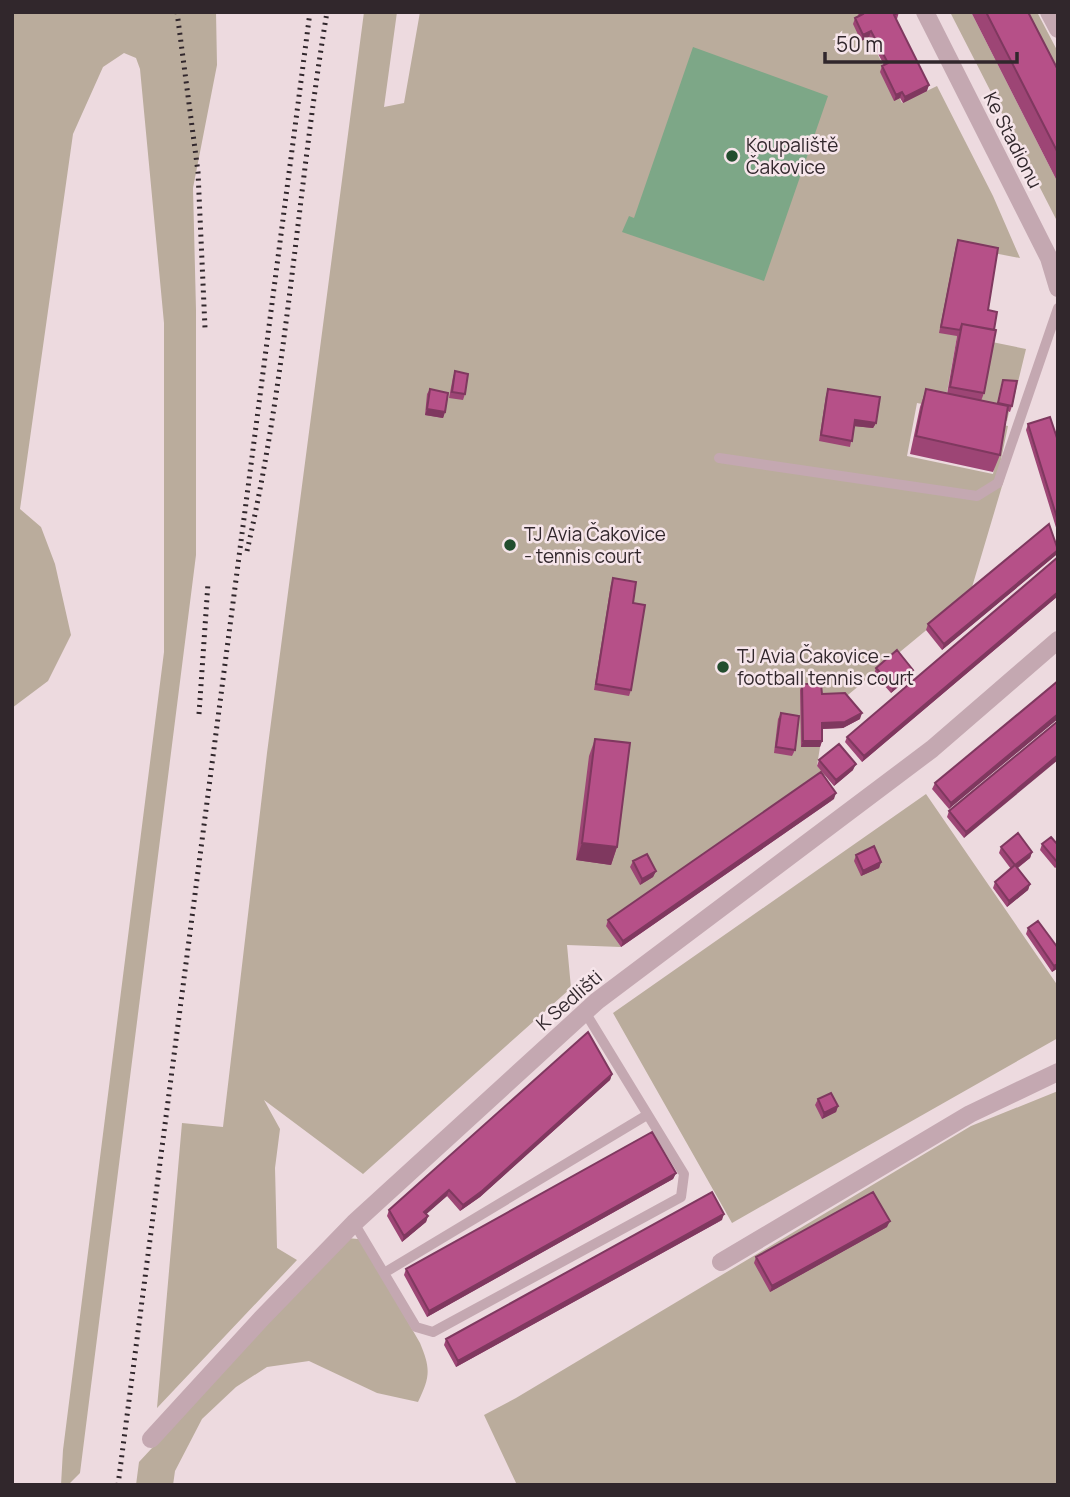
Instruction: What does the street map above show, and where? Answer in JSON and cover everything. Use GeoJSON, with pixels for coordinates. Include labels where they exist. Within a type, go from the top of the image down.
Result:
{"type":"FeatureCollection","features":[{"type":"Feature","properties":{"kind":"street","name":"Ke Stadionu"},"geometry":{"type":"LineString","coordinates":[[925,12],[1053,256],[1058,288]]}},
{"type":"Feature","properties":{"kind":"street"},"geometry":{"type":"LineString","coordinates":[[1049,12],[1058,29]]}},
{"type":"Feature","properties":{"kind":"street","name":"K Sedlišti"},"geometry":{"type":"LineString","coordinates":[[150,1439],[354,1223],[585,1012],[932,748],[1058,640]]}},
{"type":"Feature","properties":{"kind":"street"},"geometry":{"type":"LineString","coordinates":[[721,1262],[970,1114],[1058,1072]]}},
{"type":"Feature","properties":{"kind":"lane"},"geometry":{"type":"LineString","coordinates":[[719,458],[977,496],[998,483],[1058,309]]}},
{"type":"Feature","properties":{"kind":"lane"},"geometry":{"type":"LineString","coordinates":[[354,1223],[416,1327],[433,1332],[681,1197],[684,1174],[585,1012]]}},
{"type":"Feature","properties":{"kind":"lane"},"geometry":{"type":"LineString","coordinates":[[384,1273],[648,1115]]}},
{"type":"Feature","properties":{"kind":"shaded area"},"geometry":{"type":"Polygon","coordinates":[[[12,12],[216,12],[217,65],[193,188],[196,555],[80,1473],[68,1485],[61,1485],[63,1450],[164,652],[164,323],[140,69],[136,58],[124,53],[103,67],[73,134],[20,509],[41,527],[55,564],[71,635],[48,681],[12,708],[12,12]]]}},
{"type":"Feature","properties":{"kind":"shaded area"},"geometry":{"type":"Polygon","coordinates":[[[364,12],[397,12],[384,107],[404,103],[420,12],[857,12],[861,20],[861,40],[869,37],[902,103],[937,86],[993,196],[1020,258],[956,246],[957,336],[946,398],[992,342],[1026,349],[1011,411],[1016,384],[1002,382],[996,408],[1009,412],[1007,421],[917,403],[907,456],[993,474],[1003,425],[1008,426],[998,474],[1005,476],[970,594],[843,699],[802,747],[820,747],[817,766],[825,774],[606,925],[621,947],[567,945],[571,988],[363,1174],[264,1100],[280,1129],[275,1168],[277,1248],[297,1260],[157,1408],[182,1123],[223,1127],[267,753],[364,12]]]}},
{"type":"Feature","properties":{"kind":"shaded area"},"geometry":{"type":"Polygon","coordinates":[[[950,12],[971,12],[1058,183],[1058,218],[1056,219],[950,12]]]}},
{"type":"Feature","properties":{"kind":"shaded area"},"geometry":{"type":"Polygon","coordinates":[[[1013,12],[1037,12],[1058,52],[1058,100],[1013,12]]]}},
{"type":"Feature","properties":{"kind":"shaded area","name":"Koupaliště Čakovice"},"geometry":{"type":"Polygon","coordinates":[[[693,47],[828,96],[764,281],[622,232],[629,216],[634,218],[693,47]]]}},
{"type":"Feature","properties":{"kind":"shaded area"},"geometry":{"type":"Polygon","coordinates":[[[926,794],[1058,986],[1058,1038],[732,1223],[613,1013],[926,794]]]}},
{"type":"Feature","properties":{"kind":"shaded area"},"geometry":{"type":"Polygon","coordinates":[[[1058,1091],[1058,1485],[517,1485],[484,1415],[971,1126],[1058,1091]]]}},
{"type":"Feature","properties":{"kind":"shaded area"},"geometry":{"type":"Polygon","coordinates":[[[347,1238],[358,1239],[363,1244],[420,1343],[428,1373],[418,1402],[377,1393],[309,1361],[267,1367],[236,1387],[202,1419],[175,1471],[173,1485],[136,1485],[139,1462],[347,1238]]]}},
{"type":"Feature","properties":{"kind":"building"},"geometry":{"type":"Polygon","coordinates":[[[862,12],[899,12],[894,15],[929,85],[905,97],[902,92],[896,95],[882,66],[888,63],[871,31],[863,35],[855,18],[863,14],[862,12]]]}},
{"type":"Feature","properties":{"kind":"building"},"geometry":{"type":"Polygon","coordinates":[[[986,12],[1028,12],[1058,70],[1058,153],[986,12]]]}},
{"type":"Feature","properties":{"kind":"building"},"geometry":{"type":"Polygon","coordinates":[[[958,240],[998,248],[988,310],[997,312],[994,330],[962,324],[960,330],[941,327],[958,240]]]}},
{"type":"Feature","properties":{"kind":"building"},"geometry":{"type":"Polygon","coordinates":[[[962,324],[996,330],[984,393],[950,387],[962,324]]]}},
{"type":"Feature","properties":{"kind":"building"},"geometry":{"type":"Polygon","coordinates":[[[455,371],[468,374],[465,394],[452,392],[455,371]]]}},
{"type":"Feature","properties":{"kind":"building"},"geometry":{"type":"Polygon","coordinates":[[[1003,380],[1017,381],[1012,406],[998,403],[1003,380]]]}},
{"type":"Feature","properties":{"kind":"building"},"geometry":{"type":"Polygon","coordinates":[[[430,389],[448,393],[445,412],[427,409],[430,389]]]}},
{"type":"Feature","properties":{"kind":"building"},"geometry":{"type":"Polygon","coordinates":[[[828,389],[880,397],[876,423],[855,420],[852,441],[821,435],[828,389]]]}},
{"type":"Feature","properties":{"kind":"building"},"geometry":{"type":"Polygon","coordinates":[[[926,389],[1008,406],[1000,455],[916,436],[926,389]]]}},
{"type":"Feature","properties":{"kind":"building"},"geometry":{"type":"Polygon","coordinates":[[[1050,417],[1058,441],[1058,521],[1028,424],[1050,417]]]}},
{"type":"Feature","properties":{"kind":"building"},"geometry":{"type":"Polygon","coordinates":[[[1049,524],[1058,550],[944,644],[928,624],[1049,524]]]}},
{"type":"Feature","properties":{"kind":"building"},"geometry":{"type":"Polygon","coordinates":[[[1058,557],[1058,592],[864,756],[847,737],[1058,557]]]}},
{"type":"Feature","properties":{"kind":"building"},"geometry":{"type":"Polygon","coordinates":[[[613,578],[636,582],[633,603],[645,605],[631,690],[596,684],[613,578]]]}},
{"type":"Feature","properties":{"kind":"building"},"geometry":{"type":"Polygon","coordinates":[[[897,650],[913,670],[893,687],[876,668],[897,650]]]}},
{"type":"Feature","properties":{"kind":"building"},"geometry":{"type":"Polygon","coordinates":[[[1058,681],[1058,714],[951,803],[935,783],[1058,681]]]}},
{"type":"Feature","properties":{"kind":"building"},"geometry":{"type":"Polygon","coordinates":[[[802,684],[821,684],[822,694],[845,693],[862,713],[845,722],[822,723],[822,741],[803,741],[802,684]]]}},
{"type":"Feature","properties":{"kind":"building"},"geometry":{"type":"Polygon","coordinates":[[[781,713],[799,716],[795,750],[776,747],[781,713]]]}},
{"type":"Feature","properties":{"kind":"building"},"geometry":{"type":"Polygon","coordinates":[[[1058,721],[1058,755],[966,832],[949,811],[1058,721]]]}},
{"type":"Feature","properties":{"kind":"building"},"geometry":{"type":"Polygon","coordinates":[[[595,739],[630,743],[617,847],[582,843],[595,739]]]}},
{"type":"Feature","properties":{"kind":"building"},"geometry":{"type":"Polygon","coordinates":[[[839,744],[856,764],[836,780],[819,760],[839,744]]]}},
{"type":"Feature","properties":{"kind":"building"},"geometry":{"type":"Polygon","coordinates":[[[821,772],[836,793],[623,941],[608,920],[821,772]]]}},
{"type":"Feature","properties":{"kind":"building"},"geometry":{"type":"Polygon","coordinates":[[[1018,833],[1032,852],[1015,865],[1001,847],[1018,833]]]}},
{"type":"Feature","properties":{"kind":"building"},"geometry":{"type":"Polygon","coordinates":[[[1051,837],[1058,845],[1057,862],[1042,844],[1051,837]]]}},
{"type":"Feature","properties":{"kind":"building"},"geometry":{"type":"Polygon","coordinates":[[[874,846],[881,862],[863,871],[856,855],[874,846]]]}},
{"type":"Feature","properties":{"kind":"building"},"geometry":{"type":"Polygon","coordinates":[[[647,854],[656,871],[642,879],[633,861],[647,854]]]}},
{"type":"Feature","properties":{"kind":"building"},"geometry":{"type":"Polygon","coordinates":[[[1015,865],[1030,884],[1009,901],[995,882],[1015,865]]]}},
{"type":"Feature","properties":{"kind":"building"},"geometry":{"type":"Polygon","coordinates":[[[1038,921],[1058,948],[1058,964],[1054,966],[1028,928],[1038,921]]]}},
{"type":"Feature","properties":{"kind":"building"},"geometry":{"type":"Polygon","coordinates":[[[588,1032],[612,1074],[482,1191],[463,1205],[449,1190],[424,1212],[428,1216],[404,1236],[389,1210],[588,1032]]]}},
{"type":"Feature","properties":{"kind":"building"},"geometry":{"type":"Polygon","coordinates":[[[831,1093],[838,1106],[824,1113],[818,1099],[831,1093]]]}},
{"type":"Feature","properties":{"kind":"building"},"geometry":{"type":"Polygon","coordinates":[[[652,1132],[676,1173],[429,1311],[406,1269],[652,1132]]]}},
{"type":"Feature","properties":{"kind":"building"},"geometry":{"type":"Polygon","coordinates":[[[712,1192],[724,1214],[458,1361],[446,1339],[712,1192]]]}},
{"type":"Feature","properties":{"kind":"building"},"geometry":{"type":"Polygon","coordinates":[[[873,1192],[890,1221],[772,1286],[756,1257],[873,1192]]]}},
{"type":"Feature","properties":{"kind":"railway"},"geometry":{"type":"LineString","coordinates":[[177,12],[198,172],[205,328]]}},
{"type":"Feature","properties":{"kind":"railway"},"geometry":{"type":"LineString","coordinates":[[118,1485],[310,12]]}},
{"type":"Feature","properties":{"kind":"railway"},"geometry":{"type":"LineString","coordinates":[[247,551],[273,417],[327,12]]}},
{"type":"Feature","properties":{"kind":"railway"},"geometry":{"type":"LineString","coordinates":[[199,714],[208,583]]}},
{"type":"Feature","properties":{"kind":"place","name":"Koupaliště Čakovice"},"geometry":{"type":"Point","coordinates":[732,156]}},
{"type":"Feature","properties":{"kind":"place","name":"TJ Avia Čakovice - tennis court"},"geometry":{"type":"Point","coordinates":[510,545]}},
{"type":"Feature","properties":{"kind":"place","name":"TJ Avia Čakovice - football tennis court"},"geometry":{"type":"Point","coordinates":[723,667]}}]}
